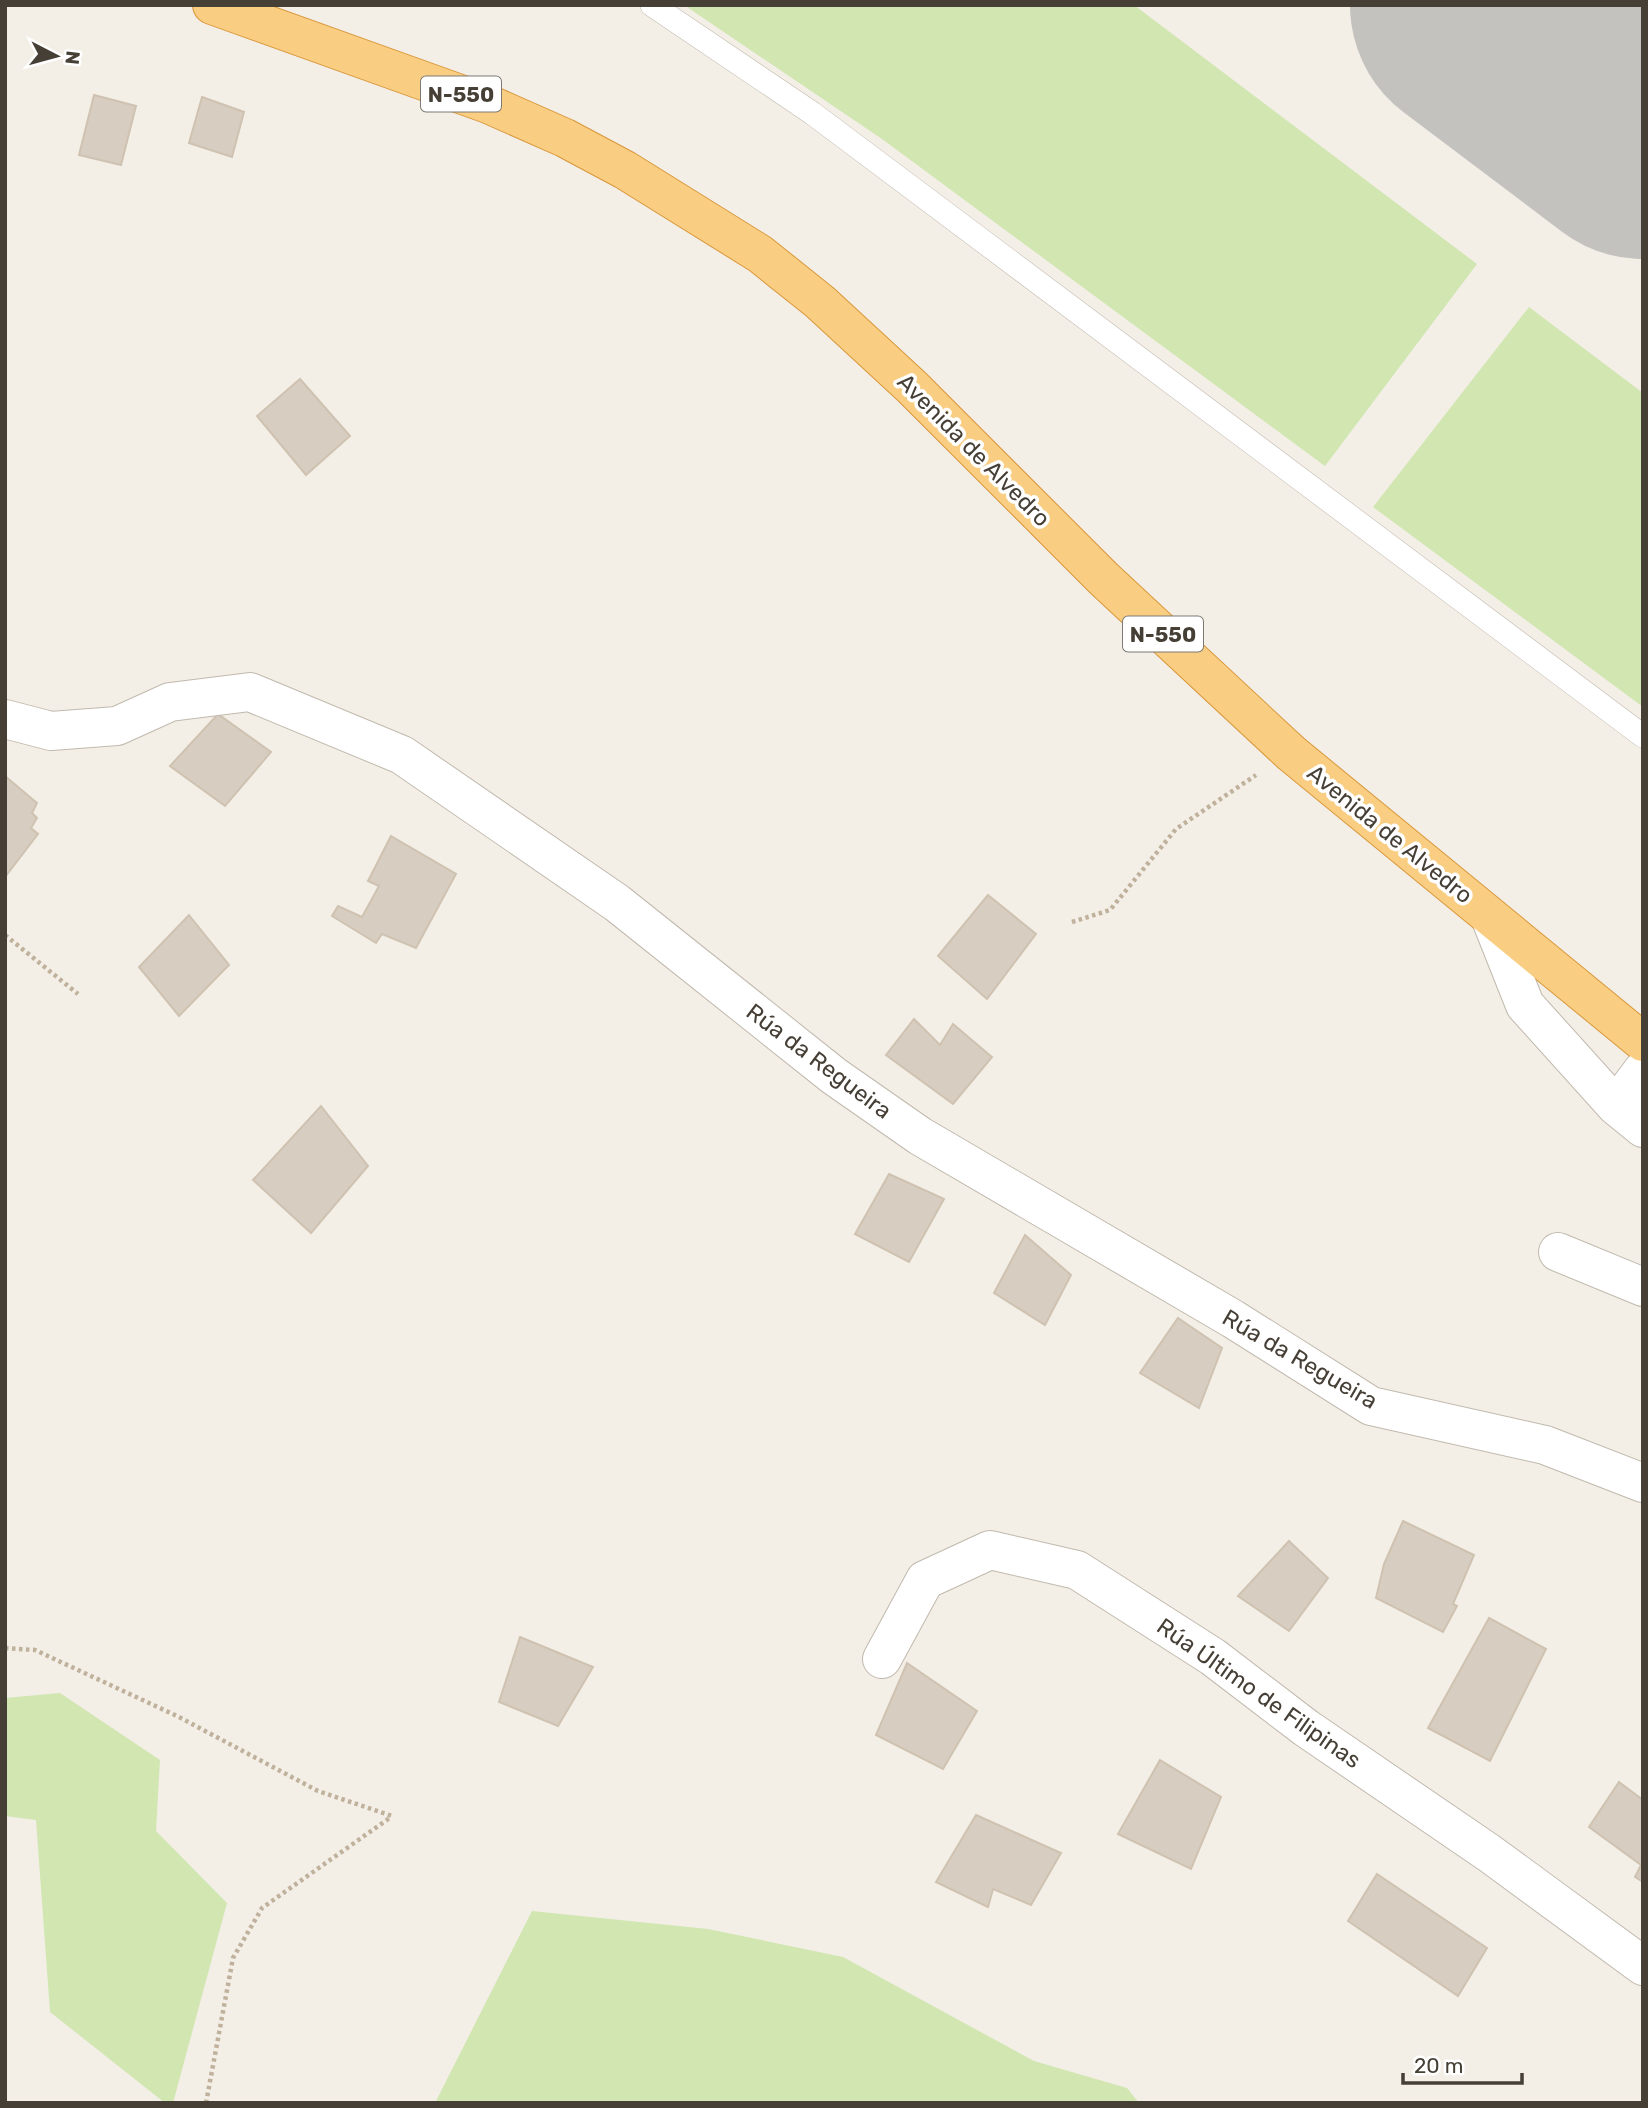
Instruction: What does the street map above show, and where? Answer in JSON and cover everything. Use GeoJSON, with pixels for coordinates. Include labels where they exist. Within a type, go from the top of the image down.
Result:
{"type":"FeatureCollection","features":[{"type":"Feature","properties":{"kind":"highway","name":"Avenida de Alvedro"},"geometry":{"type":"LineString","coordinates":[[212,5],[488,104],[565,138],[625,170],[760,254],[820,302],[912,387],[1104,579],[1291,753],[1643,1042]]}},
{"type":"Feature","properties":{"kind":"street","name":"Rúa da Regueira"},"geometry":{"type":"LineString","coordinates":[[5,719],[51,731],[117,726],[170,702],[250,692],[402,755],[617,903],[834,1076],[920,1136],[1233,1319],[1371,1406],[1545,1445],[1643,1483]]}},
{"type":"Feature","properties":{"kind":"street"},"geometry":{"type":"LineString","coordinates":[[1490,917],[1525,1005],[1629,1117]]}},
{"type":"Feature","properties":{"kind":"street"},"geometry":{"type":"LineString","coordinates":[[1629,1117],[1643,1070]]}},
{"type":"Feature","properties":{"kind":"street"},"geometry":{"type":"LineString","coordinates":[[1558,1252],[1643,1287]]}},
{"type":"Feature","properties":{"kind":"street","name":"Rúa Último de Filipinas"},"geometry":{"type":"LineString","coordinates":[[882,1659],[925,1580],[990,1550],[1077,1570],[1213,1657],[1306,1728],[1489,1853],[1643,1966]]}},
{"type":"Feature","properties":{"kind":"lane"},"geometry":{"type":"LineString","coordinates":[[652,5],[812,113],[1643,736]]}},
{"type":"Feature","properties":{"kind":"path"},"geometry":{"type":"LineString","coordinates":[[1073,922],[1110,910],[1175,829],[1291,753]]}},
{"type":"Feature","properties":{"kind":"path"},"geometry":{"type":"LineString","coordinates":[[5,935],[78,995]]}},
{"type":"Feature","properties":{"kind":"path"},"geometry":{"type":"LineString","coordinates":[[5,1648],[35,1650],[177,1716],[318,1791],[392,1816],[262,1908],[233,1958],[206,2103]]}},
{"type":"Feature","properties":{"kind":"green space"},"geometry":{"type":"Polygon","coordinates":[[[684,5],[1134,5],[1477,264],[1325,466],[882,139],[684,5]]]}},
{"type":"Feature","properties":{"kind":"green space"},"geometry":{"type":"Polygon","coordinates":[[[1529,307],[1643,393],[1643,707],[1373,507],[1529,307]]]}},
{"type":"Feature","properties":{"kind":"green space"},"geometry":{"type":"Polygon","coordinates":[[[60,1693],[160,1760],[156,1831],[227,1903],[173,2103],[165,2103],[50,2012],[36,1820],[5,1816],[5,1698],[60,1693]]]}},
{"type":"Feature","properties":{"kind":"green space"},"geometry":{"type":"Polygon","coordinates":[[[532,1911],[708,1929],[843,1957],[1034,2061],[1127,2088],[1139,2103],[435,2103],[532,1911]]]}},
{"type":"Feature","properties":{"kind":"building"},"geometry":{"type":"Polygon","coordinates":[[[94,95],[136,106],[121,165],[79,155],[94,95]]]}},
{"type":"Feature","properties":{"kind":"building"},"geometry":{"type":"Polygon","coordinates":[[[202,97],[244,112],[232,157],[189,143],[202,97]]]}},
{"type":"Feature","properties":{"kind":"building"},"geometry":{"type":"Polygon","coordinates":[[[300,379],[350,436],[306,475],[257,416],[300,379]]]}},
{"type":"Feature","properties":{"kind":"building"},"geometry":{"type":"Polygon","coordinates":[[[218,714],[271,752],[225,806],[170,766],[218,714]]]}},
{"type":"Feature","properties":{"kind":"building"},"geometry":{"type":"Polygon","coordinates":[[[5,776],[37,803],[32,813],[37,818],[31,828],[38,834],[5,877],[5,776]]]}},
{"type":"Feature","properties":{"kind":"building"},"geometry":{"type":"Polygon","coordinates":[[[391,836],[456,874],[416,948],[382,934],[376,943],[332,916],[338,906],[362,917],[379,886],[368,881],[391,836]]]}},
{"type":"Feature","properties":{"kind":"building"},"geometry":{"type":"Polygon","coordinates":[[[988,895],[1036,934],[987,999],[938,956],[988,895]]]}},
{"type":"Feature","properties":{"kind":"building"},"geometry":{"type":"Polygon","coordinates":[[[189,915],[229,965],[179,1016],[139,967],[189,915]]]}},
{"type":"Feature","properties":{"kind":"building"},"geometry":{"type":"Polygon","coordinates":[[[914,1019],[940,1045],[953,1024],[992,1057],[953,1104],[886,1055],[914,1019]]]}},
{"type":"Feature","properties":{"kind":"building"},"geometry":{"type":"Polygon","coordinates":[[[321,1106],[368,1166],[311,1233],[253,1180],[321,1106]]]}},
{"type":"Feature","properties":{"kind":"building"},"geometry":{"type":"Polygon","coordinates":[[[889,1174],[944,1199],[909,1262],[855,1234],[889,1174]]]}},
{"type":"Feature","properties":{"kind":"building"},"geometry":{"type":"Polygon","coordinates":[[[1025,1235],[1071,1275],[1045,1325],[994,1293],[1025,1235]]]}},
{"type":"Feature","properties":{"kind":"building"},"geometry":{"type":"Polygon","coordinates":[[[1178,1318],[1222,1348],[1199,1408],[1140,1373],[1178,1318]]]}},
{"type":"Feature","properties":{"kind":"building"},"geometry":{"type":"Polygon","coordinates":[[[1403,1521],[1474,1555],[1453,1604],[1457,1606],[1443,1632],[1376,1598],[1384,1564],[1403,1521]]]}},
{"type":"Feature","properties":{"kind":"building"},"geometry":{"type":"Polygon","coordinates":[[[1289,1541],[1328,1578],[1289,1631],[1238,1596],[1289,1541]]]}},
{"type":"Feature","properties":{"kind":"building"},"geometry":{"type":"Polygon","coordinates":[[[1489,1618],[1546,1649],[1490,1761],[1428,1728],[1489,1618]]]}},
{"type":"Feature","properties":{"kind":"building"},"geometry":{"type":"Polygon","coordinates":[[[520,1637],[593,1667],[558,1726],[499,1702],[520,1637]]]}},
{"type":"Feature","properties":{"kind":"building"},"geometry":{"type":"Polygon","coordinates":[[[907,1663],[977,1711],[943,1769],[876,1735],[907,1663]]]}},
{"type":"Feature","properties":{"kind":"building"},"geometry":{"type":"Polygon","coordinates":[[[1160,1760],[1221,1797],[1191,1869],[1118,1834],[1160,1760]]]}},
{"type":"Feature","properties":{"kind":"building"},"geometry":{"type":"Polygon","coordinates":[[[1619,1782],[1643,1800],[1643,1882],[1635,1877],[1641,1865],[1589,1827],[1619,1782]]]}},
{"type":"Feature","properties":{"kind":"building"},"geometry":{"type":"Polygon","coordinates":[[[976,1815],[1061,1853],[1031,1905],[993,1889],[988,1907],[936,1882],[976,1815]]]}},
{"type":"Feature","properties":{"kind":"building"},"geometry":{"type":"Polygon","coordinates":[[[1377,1874],[1487,1948],[1458,1996],[1348,1921],[1377,1874]]]}},
{"type":"Feature","properties":{"kind":"runway"},"geometry":{"type":"LineString","coordinates":[[1484,5],[1643,125]]}}]}
